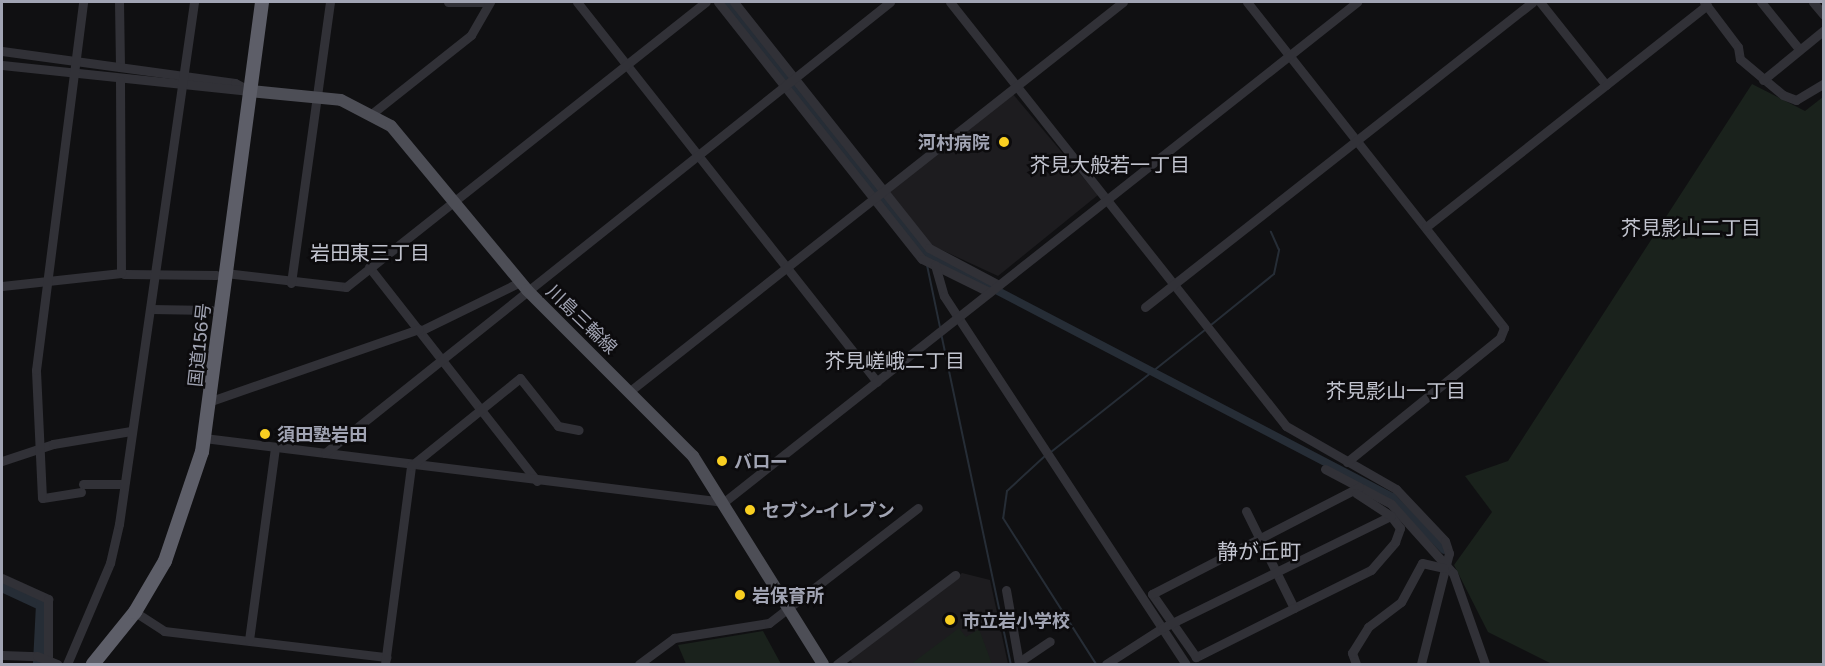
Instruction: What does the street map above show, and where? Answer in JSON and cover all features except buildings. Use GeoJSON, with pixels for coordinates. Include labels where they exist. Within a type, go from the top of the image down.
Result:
{"type":"FeatureCollection","features":[{"type":"Feature","properties":{"kind":"highway","name":"国道156号"},"geometry":{"type":"LineString","coordinates":[[93,664],[135,612],[165,561],[204,438],[211,401],[220,274],[262,2]]}},
{"type":"Feature","properties":{"kind":"main road"},"geometry":{"type":"LineString","coordinates":[[250,91],[316,97],[374,112]]}},
{"type":"Feature","properties":{"kind":"main road","name":"川島三輪線"},"geometry":{"type":"LineString","coordinates":[[374,112],[524,286],[693,456],[724,502],[823,664]]}},
{"type":"Feature","properties":{"kind":"street"},"geometry":{"type":"LineString","coordinates":[[84,2],[36,370],[37,449],[42,498],[82,488],[124,484]]}},
{"type":"Feature","properties":{"kind":"street"},"geometry":{"type":"LineString","coordinates":[[119,2],[120,67]]}},
{"type":"Feature","properties":{"kind":"street"},"geometry":{"type":"LineString","coordinates":[[67,664],[110,564],[151,309],[194,2]]}},
{"type":"Feature","properties":{"kind":"street"},"geometry":{"type":"LineString","coordinates":[[291,282],[330,2]]}},
{"type":"Feature","properties":{"kind":"street"},"geometry":{"type":"LineString","coordinates":[[448,2],[485,2]]}},
{"type":"Feature","properties":{"kind":"street"},"geometry":{"type":"LineString","coordinates":[[374,112],[471,35],[490,2]]}},
{"type":"Feature","properties":{"kind":"street"},"geometry":{"type":"LineString","coordinates":[[577,2],[877,382]]}},
{"type":"Feature","properties":{"kind":"street"},"geometry":{"type":"LineString","coordinates":[[124,274],[220,274],[339,289],[706,2]]}},
{"type":"Feature","properties":{"kind":"street"},"geometry":{"type":"LineString","coordinates":[[718,2],[922,259],[989,292]]}},
{"type":"Feature","properties":{"kind":"street"},"geometry":{"type":"LineString","coordinates":[[734,2],[929,249],[999,285]]}},
{"type":"Feature","properties":{"kind":"street"},"geometry":{"type":"LineString","coordinates":[[325,453],[524,286],[698,155],[890,2]]}},
{"type":"Feature","properties":{"kind":"street"},"geometry":{"type":"LineString","coordinates":[[950,2],[1286,426],[1411,502],[1444,542],[1445,567],[1421,664]]}},
{"type":"Feature","properties":{"kind":"street"},"geometry":{"type":"LineString","coordinates":[[630,391],[1123,2]]}},
{"type":"Feature","properties":{"kind":"street"},"geometry":{"type":"LineString","coordinates":[[1247,2],[1426,227],[1504,332],[1347,462]]}},
{"type":"Feature","properties":{"kind":"street"},"geometry":{"type":"LineString","coordinates":[[204,438],[411,466],[724,502],[1357,2]]}},
{"type":"Feature","properties":{"kind":"street"},"geometry":{"type":"LineString","coordinates":[[1145,307],[1532,2]]}},
{"type":"Feature","properties":{"kind":"street"},"geometry":{"type":"LineString","coordinates":[[1540,2],[1606,85]]}},
{"type":"Feature","properties":{"kind":"street"},"geometry":{"type":"LineString","coordinates":[[1761,2],[1799,49]]}},
{"type":"Feature","properties":{"kind":"street"},"geometry":{"type":"LineString","coordinates":[[1813,2],[1824,15]]}},
{"type":"Feature","properties":{"kind":"street"},"geometry":{"type":"LineString","coordinates":[[1426,227],[1606,85],[1705,3],[1738,47],[1740,59],[1762,80],[1796,100],[1824,83]]}},
{"type":"Feature","properties":{"kind":"street"},"geometry":{"type":"LineString","coordinates":[[1762,80],[1824,30]]}},
{"type":"Feature","properties":{"kind":"street"},"geometry":{"type":"LineString","coordinates":[[2,51],[236,83],[250,91]]}},
{"type":"Feature","properties":{"kind":"street"},"geometry":{"type":"LineString","coordinates":[[2,65],[182,87],[250,91]]}},
{"type":"Feature","properties":{"kind":"street"},"geometry":{"type":"LineString","coordinates":[[2,286],[121,273],[120,80]]}},
{"type":"Feature","properties":{"kind":"street"},"geometry":{"type":"LineString","coordinates":[[935,265],[944,297],[1186,664]]}},
{"type":"Feature","properties":{"kind":"street"},"geometry":{"type":"LineString","coordinates":[[369,267],[537,481]]}},
{"type":"Feature","properties":{"kind":"street"},"geometry":{"type":"LineString","coordinates":[[211,401],[419,330],[524,286]]}},
{"type":"Feature","properties":{"kind":"street"},"geometry":{"type":"LineString","coordinates":[[151,309],[211,310]]}},
{"type":"Feature","properties":{"kind":"street"},"geometry":{"type":"LineString","coordinates":[[135,612],[164,631],[249,640],[386,661],[411,466],[520,378],[558,426],[579,430]]}},
{"type":"Feature","properties":{"kind":"street"},"geometry":{"type":"LineString","coordinates":[[2,461],[37,449],[132,431]]}},
{"type":"Feature","properties":{"kind":"street"},"geometry":{"type":"LineString","coordinates":[[249,640],[275,447]]}},
{"type":"Feature","properties":{"kind":"street"},"geometry":{"type":"LineString","coordinates":[[1325,469],[1357,490],[1391,516],[1400,528],[1395,542],[1371,570],[1196,657],[1152,594],[1357,490],[1391,504],[1460,584],[1485,664]]}},
{"type":"Feature","properties":{"kind":"street"},"geometry":{"type":"LineString","coordinates":[[639,664],[674,639],[769,623],[790,610],[918,508]]}},
{"type":"Feature","properties":{"kind":"street"},"geometry":{"type":"LineString","coordinates":[[1246,511],[1294,608]]}},
{"type":"Feature","properties":{"kind":"street"},"geometry":{"type":"LineString","coordinates":[[1106,664],[1162,628],[1391,516]]}},
{"type":"Feature","properties":{"kind":"street"},"geometry":{"type":"LineString","coordinates":[[1356,664],[1352,653],[1368,627],[1401,602],[1422,563],[1445,567]]}},
{"type":"Feature","properties":{"kind":"street"},"geometry":{"type":"LineString","coordinates":[[837,664],[955,575]]}},
{"type":"Feature","properties":{"kind":"street"},"geometry":{"type":"LineString","coordinates":[[2,578],[48,599],[48,660]]}},
{"type":"Feature","properties":{"kind":"street"},"geometry":{"type":"LineString","coordinates":[[1006,590],[1019,663],[1050,641]]}},
{"type":"Feature","properties":{"kind":"street"},"geometry":{"type":"LineString","coordinates":[[2,655],[48,660],[57,664]]}},
{"type":"Feature","properties":{"kind":"shaded area"},"geometry":{"type":"Polygon","coordinates":[[[1752,84],[1805,111],[1823,97],[1823,664],[1552,664],[1488,632],[1454,565],[1492,512],[1465,476],[1508,461],[1752,84]]]}},
{"type":"Feature","properties":{"kind":"shaded area","name":"河村病院"},"geometry":{"type":"Polygon","coordinates":[[[1012,93],[1098,195],[998,276],[931,245],[890,192],[1012,93]]]}},
{"type":"Feature","properties":{"kind":"shaded area","name":"市立岩小学校"},"geometry":{"type":"Polygon","coordinates":[[[962,573],[990,580],[1008,664],[853,664],[850,660],[962,573]]]}},
{"type":"Feature","properties":{"kind":"shaded area"},"geometry":{"type":"Polygon","coordinates":[[[959,628],[966,637],[979,629],[992,664],[911,664],[959,628]]]}},
{"type":"Feature","properties":{"kind":"shaded area"},"geometry":{"type":"Polygon","coordinates":[[[763,631],[781,664],[686,664],[678,645],[763,631]]]}},
{"type":"Feature","properties":{"kind":"waterway"},"geometry":{"type":"LineString","coordinates":[[725,2],[927,254],[1392,497],[1444,550]]}},
{"type":"Feature","properties":{"kind":"waterway"},"geometry":{"type":"LineString","coordinates":[[1211,325],[1274,274],[1279,250],[1271,232]]}},
{"type":"Feature","properties":{"kind":"waterway"},"geometry":{"type":"LineString","coordinates":[[927,265],[940,327]]}},
{"type":"Feature","properties":{"kind":"waterway"},"geometry":{"type":"LineString","coordinates":[[1051,452],[1206,329]]}},
{"type":"Feature","properties":{"kind":"waterway"},"geometry":{"type":"LineString","coordinates":[[941,333],[1011,664]]}},
{"type":"Feature","properties":{"kind":"waterway"},"geometry":{"type":"LineString","coordinates":[[1046,455],[1007,491],[1003,518],[1096,664]]}},
{"type":"Feature","properties":{"kind":"waterway"},"geometry":{"type":"LineString","coordinates":[[2,585],[43,604],[40,664]]}},
{"type":"Feature","properties":{"kind":"place","name":"河村病院"},"geometry":{"type":"Point","coordinates":[1004,142]}},
{"type":"Feature","properties":{"kind":"place","name":"須田塾岩田"},"geometry":{"type":"Point","coordinates":[265,434]}},
{"type":"Feature","properties":{"kind":"place","name":"バロー"},"geometry":{"type":"Point","coordinates":[722,461]}},
{"type":"Feature","properties":{"kind":"place","name":"セブン-イレブン"},"geometry":{"type":"Point","coordinates":[750,510]}},
{"type":"Feature","properties":{"kind":"place","name":"岩保育所"},"geometry":{"type":"Point","coordinates":[740,595]}},
{"type":"Feature","properties":{"kind":"place","name":"市立岩小学校"},"geometry":{"type":"Point","coordinates":[950,620]}},
{"type":"Feature","properties":{"kind":"district","name":"芥見大般若一丁目"},"geometry":{"type":"Point","coordinates":[1110,164]}},
{"type":"Feature","properties":{"kind":"district","name":"芥見影山二丁目"},"geometry":{"type":"Point","coordinates":[1691,227]}},
{"type":"Feature","properties":{"kind":"district","name":"岩田東三丁目"},"geometry":{"type":"Point","coordinates":[370,252]}},
{"type":"Feature","properties":{"kind":"district","name":"芥見嵯峨二丁目"},"geometry":{"type":"Point","coordinates":[895,360]}},
{"type":"Feature","properties":{"kind":"district","name":"芥見影山一丁目"},"geometry":{"type":"Point","coordinates":[1396,390]}},
{"type":"Feature","properties":{"kind":"district","name":"静が丘町"},"geometry":{"type":"Point","coordinates":[1259,551]}}]}
